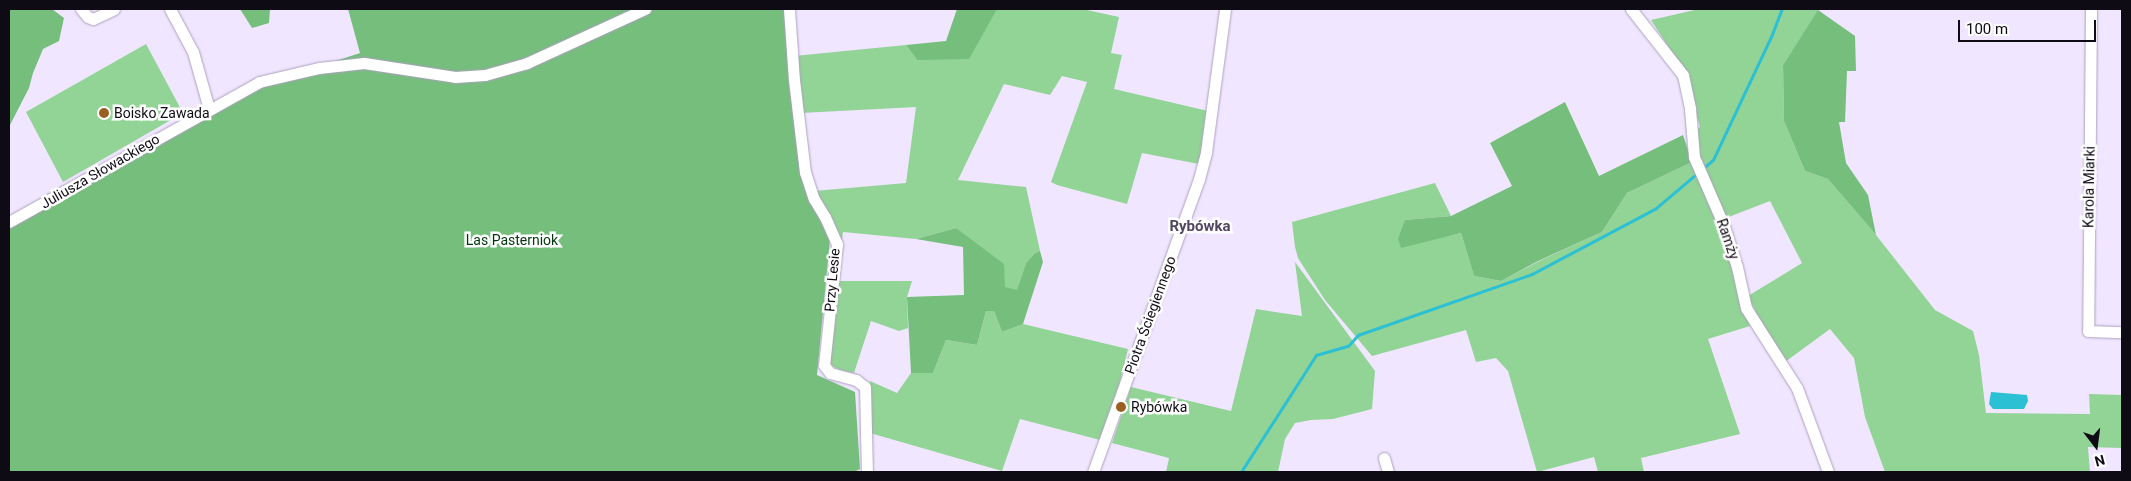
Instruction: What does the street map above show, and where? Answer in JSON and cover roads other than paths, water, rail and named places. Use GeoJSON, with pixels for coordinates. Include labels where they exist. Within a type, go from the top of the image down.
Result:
{"type":"FeatureCollection","features":[{"type":"Feature","properties":{"kind":"street"},"geometry":{"type":"LineString","coordinates":[[81,9],[88,17],[93,19],[114,9]]}},
{"type":"Feature","properties":{"kind":"street"},"geometry":{"type":"LineString","coordinates":[[170,9],[193,52],[209,109]]}},
{"type":"Feature","properties":{"kind":"street","name":"Juliusza Słowackiego"},"geometry":{"type":"LineString","coordinates":[[9,222],[259,82],[295,73],[346,64],[383,65],[455,77],[494,73],[527,62],[644,9]]}},
{"type":"Feature","properties":{"kind":"street","name":"Przy Lesie"},"geometry":{"type":"LineString","coordinates":[[789,9],[794,80],[805,172],[814,199],[825,217],[836,244],[824,365],[830,373],[856,380],[865,387],[867,472]]}},
{"type":"Feature","properties":{"kind":"street","name":"Piotra Ściegiennego"},"geometry":{"type":"LineString","coordinates":[[1094,472],[1200,179],[1206,152],[1225,9]]}},
{"type":"Feature","properties":{"kind":"street","name":"Ramży"},"geometry":{"type":"LineString","coordinates":[[1631,9],[1682,76],[1690,109],[1694,157],[1724,226],[1738,266],[1746,308],[1797,388],[1828,472]]}},
{"type":"Feature","properties":{"kind":"street","name":"Karola Miarki"},"geometry":{"type":"LineString","coordinates":[[2091,9],[2088,331],[2122,332]]}},
{"type":"Feature","properties":{"kind":"street"},"geometry":{"type":"LineString","coordinates":[[1384,458],[1388,472]]}},
{"type":"Feature","properties":{"kind":"water"},"geometry":{"type":"Polygon","coordinates":[[[1991,392],[2027,395],[2028,401],[2024,409],[1993,409],[1989,404],[1991,392]]]}},
{"type":"Feature","properties":{"kind":"waterway"},"geometry":{"type":"LineString","coordinates":[[1706,166],[1713,160],[1771,37],[1782,9]]}},
{"type":"Feature","properties":{"kind":"waterway"},"geometry":{"type":"LineString","coordinates":[[1241,472],[1316,355],[1348,346],[1358,335],[1532,274],[1655,209],[1694,176]]}},
{"type":"Feature","properties":{"kind":"place","name":"Boisko Zawada"},"geometry":{"type":"Point","coordinates":[104,113]}},
{"type":"Feature","properties":{"kind":"place","name":"Rybówka"},"geometry":{"type":"Point","coordinates":[1121,407]}},
{"type":"Feature","properties":{"kind":"district","name":"Rybówka"},"geometry":{"type":"Point","coordinates":[1200,227]}},
{"type":"Feature","properties":{"kind":"park label","name":"Las Pasterniok"},"geometry":{"type":"Point","coordinates":[512,240]}}]}
